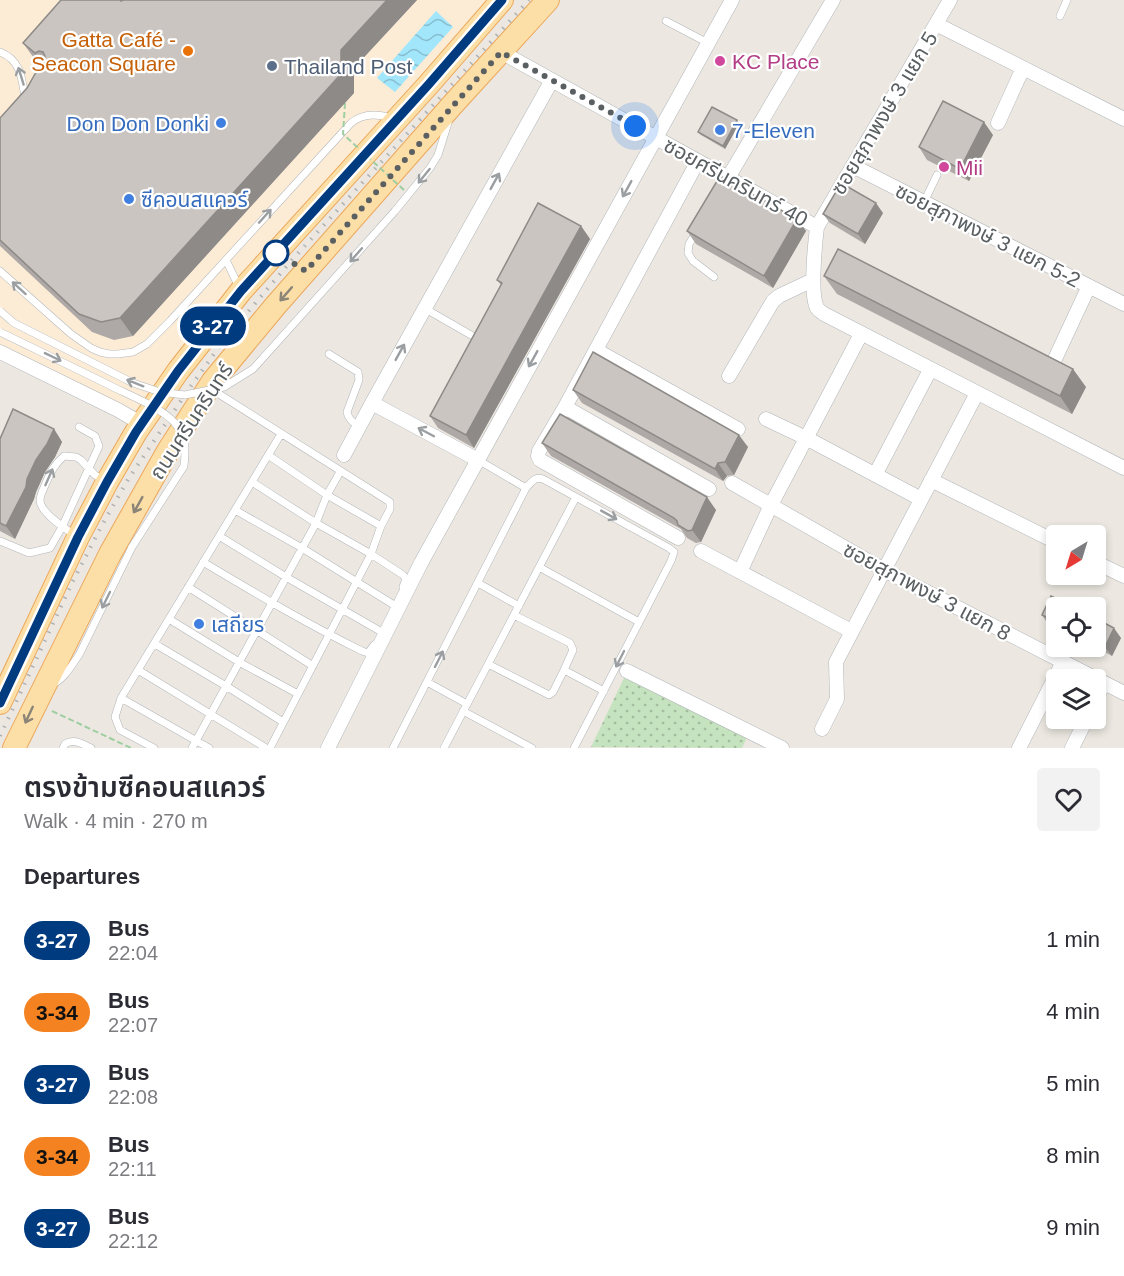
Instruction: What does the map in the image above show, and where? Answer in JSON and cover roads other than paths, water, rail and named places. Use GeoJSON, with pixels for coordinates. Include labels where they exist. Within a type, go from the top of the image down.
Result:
{"type":"FeatureCollection","features":[{"type":"Feature","properties":{"kind":"main road","name":"ถนนศรีนครินทร์"},"geometry":{"type":"LineString","coordinates":[[0,703],[70,532],[98,476],[142,424],[178,371],[241,291],[429,84],[501,0]]}},
{"type":"Feature","properties":{"kind":"main road","name":"ถนนศรีนครินทร์"},"geometry":{"type":"LineString","coordinates":[[14,748],[110,554],[168,451],[209,387],[276,305],[454,103],[549,0]]}},
{"type":"Feature","properties":{"kind":"street"},"geometry":{"type":"LineString","coordinates":[[328,748],[421,563],[732,0]]}},
{"type":"Feature","properties":{"kind":"street"},"geometry":{"type":"LineString","coordinates":[[725,182],[833,0]]}},
{"type":"Feature","properties":{"kind":"street","name":"ซอยสุภาพงษ์ 3 แยก 5"},"geometry":{"type":"LineString","coordinates":[[816,227],[950,0]]}},
{"type":"Feature","properties":{"kind":"street"},"geometry":{"type":"LineString","coordinates":[[936,24],[1124,120]]}},
{"type":"Feature","properties":{"kind":"street","name":"ซอยศรีนครินทร์ 40"},"geometry":{"type":"LineString","coordinates":[[501,52],[698,161],[725,182],[816,227],[813,280],[818,310],[930,370],[1124,468]]}},
{"type":"Feature","properties":{"kind":"street"},"geometry":{"type":"LineString","coordinates":[[998,123],[1023,68]]}},
{"type":"Feature","properties":{"kind":"street"},"geometry":{"type":"LineString","coordinates":[[344,455],[552,80]]}},
{"type":"Feature","properties":{"kind":"street"},"geometry":{"type":"LineString","coordinates":[[678,538],[540,460],[538,456],[698,161]]}},
{"type":"Feature","properties":{"kind":"street","name":"ซอยสุภาพงษ์ 3 แยก 5-2"},"geometry":{"type":"LineString","coordinates":[[853,166],[1124,304]]}},
{"type":"Feature","properties":{"kind":"street"},"geometry":{"type":"LineString","coordinates":[[729,376],[773,301],[813,280]]}},
{"type":"Feature","properties":{"kind":"street"},"geometry":{"type":"LineString","coordinates":[[1054,361],[1089,286]]}},
{"type":"Feature","properties":{"kind":"street"},"geometry":{"type":"LineString","coordinates":[[740,572],[771,506],[861,334]]}},
{"type":"Feature","properties":{"kind":"street"},"geometry":{"type":"LineString","coordinates":[[596,350],[738,429]]}},
{"type":"Feature","properties":{"kind":"street"},"geometry":{"type":"LineString","coordinates":[[0,352],[142,424]]}},
{"type":"Feature","properties":{"kind":"street"},"geometry":{"type":"LineString","coordinates":[[875,475],[930,370]]}},
{"type":"Feature","properties":{"kind":"street"},"geometry":{"type":"LineString","coordinates":[[822,729],[837,699],[836,662],[977,393]]}},
{"type":"Feature","properties":{"kind":"street"},"geometry":{"type":"LineString","coordinates":[[372,403],[478,460]]}},
{"type":"Feature","properties":{"kind":"street"},"geometry":{"type":"LineString","coordinates":[[565,407],[709,489]]}},
{"type":"Feature","properties":{"kind":"street"},"geometry":{"type":"LineString","coordinates":[[766,419],[921,499]]}},
{"type":"Feature","properties":{"kind":"street"},"geometry":{"type":"LineString","coordinates":[[931,480],[1046,537]]}},
{"type":"Feature","properties":{"kind":"street","name":"ซอยสุภาพงษ์ 3 แยก 8"},"geometry":{"type":"LineString","coordinates":[[732,483],[884,570],[1077,669]]}},
{"type":"Feature","properties":{"kind":"street"},"geometry":{"type":"LineString","coordinates":[[701,551],[851,631]]}},
{"type":"Feature","properties":{"kind":"street"},"geometry":{"type":"LineString","coordinates":[[1106,567],[1124,576]]}},
{"type":"Feature","properties":{"kind":"street"},"geometry":{"type":"LineString","coordinates":[[1019,748],[1063,662]]}},
{"type":"Feature","properties":{"kind":"street"},"geometry":{"type":"LineString","coordinates":[[627,671],[782,748]]}},
{"type":"Feature","properties":{"kind":"street","name":"ซอยสุภาพงษ์ 3 แยก 8"},"geometry":{"type":"LineString","coordinates":[[1106,684],[1124,693]]}},
{"type":"Feature","properties":{"kind":"street"},"geometry":{"type":"LineString","coordinates":[[1072,748],[1081,729]]}},
{"type":"Feature","properties":{"kind":"lane"},"geometry":{"type":"LineString","coordinates":[[1059,16],[1067,0]]}},
{"type":"Feature","properties":{"kind":"lane"},"geometry":{"type":"LineString","coordinates":[[666,21],[708,43]]}},
{"type":"Feature","properties":{"kind":"lane"},"geometry":{"type":"LineString","coordinates":[[0,52],[16,63],[22,75],[25,98],[28,103]]}},
{"type":"Feature","properties":{"kind":"lane"},"geometry":{"type":"LineString","coordinates":[[0,311],[14,323],[133,383],[160,392],[185,394],[224,387],[253,369],[395,211],[430,168],[438,155],[454,103]]}},
{"type":"Feature","properties":{"kind":"lane"},"geometry":{"type":"LineString","coordinates":[[0,271],[81,342],[108,354],[133,352],[147,344],[171,321],[351,123],[357,118],[371,114],[396,120]]}},
{"type":"Feature","properties":{"kind":"lane"},"geometry":{"type":"LineString","coordinates":[[924,202],[937,175]]}},
{"type":"Feature","properties":{"kind":"lane"},"geometry":{"type":"LineString","coordinates":[[701,224],[689,243],[688,253],[693,261],[714,277]]}},
{"type":"Feature","properties":{"kind":"lane"},"geometry":{"type":"LineString","coordinates":[[226,260],[241,291]]}},
{"type":"Feature","properties":{"kind":"lane"},"geometry":{"type":"LineString","coordinates":[[424,308],[471,335]]}},
{"type":"Feature","properties":{"kind":"lane"},"geometry":{"type":"LineString","coordinates":[[0,332],[165,415],[175,423],[185,443],[186,451],[184,466],[132,547],[79,655],[60,681],[39,696]]}},
{"type":"Feature","properties":{"kind":"lane"},"geometry":{"type":"LineString","coordinates":[[329,354],[359,374],[359,380],[347,412],[350,420],[359,427]]}},
{"type":"Feature","properties":{"kind":"lane"},"geometry":{"type":"LineString","coordinates":[[138,670],[268,748],[356,583],[390,509],[390,502],[209,387]]}},
{"type":"Feature","properties":{"kind":"lane"},"geometry":{"type":"LineString","coordinates":[[79,427],[95,436],[99,446],[98,476]]}},
{"type":"Feature","properties":{"kind":"lane"},"geometry":{"type":"LineString","coordinates":[[154,748],[120,730],[115,717],[121,698],[281,434]]}},
{"type":"Feature","properties":{"kind":"lane"},"geometry":{"type":"LineString","coordinates":[[268,455],[327,495],[381,526]]}},
{"type":"Feature","properties":{"kind":"lane"},"geometry":{"type":"LineString","coordinates":[[0,541],[29,553],[39,552],[50,548],[70,532],[40,504],[40,497],[55,464],[64,456],[76,457],[98,476]]}},
{"type":"Feature","properties":{"kind":"lane"},"geometry":{"type":"LineString","coordinates":[[478,460],[526,488]]}},
{"type":"Feature","properties":{"kind":"lane"},"geometry":{"type":"LineString","coordinates":[[194,744],[316,523],[327,495],[340,472]]}},
{"type":"Feature","properties":{"kind":"lane"},"geometry":{"type":"LineString","coordinates":[[393,748],[526,488],[538,478],[673,551],[671,561],[574,748]]}},
{"type":"Feature","properties":{"kind":"lane"},"geometry":{"type":"LineString","coordinates":[[203,562],[329,635],[362,651],[368,653],[371,650],[405,582],[404,575],[252,482]]}},
{"type":"Feature","properties":{"kind":"lane"},"geometry":{"type":"LineString","coordinates":[[444,748],[576,497]]}},
{"type":"Feature","properties":{"kind":"lane"},"geometry":{"type":"LineString","coordinates":[[235,510],[394,605]]}},
{"type":"Feature","properties":{"kind":"lane"},"geometry":{"type":"LineString","coordinates":[[219,536],[380,631]]}},
{"type":"Feature","properties":{"kind":"lane"},"geometry":{"type":"LineString","coordinates":[[539,567],[639,622]]}},
{"type":"Feature","properties":{"kind":"lane"},"geometry":{"type":"LineString","coordinates":[[478,583],[519,606]]}},
{"type":"Feature","properties":{"kind":"lane"},"geometry":{"type":"LineString","coordinates":[[188,587],[313,666]]}},
{"type":"Feature","properties":{"kind":"lane"},"geometry":{"type":"LineString","coordinates":[[488,664],[549,695],[554,690],[572,652],[572,644],[514,615]]}},
{"type":"Feature","properties":{"kind":"lane"},"geometry":{"type":"LineString","coordinates":[[169,619],[298,694]]}},
{"type":"Feature","properties":{"kind":"lane"},"geometry":{"type":"LineString","coordinates":[[155,644],[283,722]]}},
{"type":"Feature","properties":{"kind":"lane"},"geometry":{"type":"LineString","coordinates":[[564,670],[604,690]]}},
{"type":"Feature","properties":{"kind":"lane"},"geometry":{"type":"LineString","coordinates":[[427,682],[532,748]]}},
{"type":"Feature","properties":{"kind":"lane"},"geometry":{"type":"LineString","coordinates":[[121,698],[194,744],[208,748]]}},
{"type":"Feature","properties":{"kind":"lane"},"geometry":{"type":"LineString","coordinates":[[63,748],[65,744],[72,741],[91,748]]}},
{"type":"Feature","properties":{"kind":"water"},"geometry":{"type":"Polygon","coordinates":[[[436,11],[453,27],[395,92],[377,78],[436,11]]]}},
{"type":"Feature","properties":{"kind":"railway"},"geometry":{"type":"LineString","coordinates":[[0,736],[102,525],[129,478],[224,340],[292,260],[529,0]]}},
{"type":"Feature","properties":{"kind":"place","name":"Gatta Café - Seacon Square"},"geometry":{"type":"Point","coordinates":[188,51]}},
{"type":"Feature","properties":{"kind":"place","name":"KC Place"},"geometry":{"type":"Point","coordinates":[720,61]}},
{"type":"Feature","properties":{"kind":"place","name":"Thailand Post"},"geometry":{"type":"Point","coordinates":[272,66]}},
{"type":"Feature","properties":{"kind":"place","name":"Don Don Donki"},"geometry":{"type":"Point","coordinates":[221,123]}},
{"type":"Feature","properties":{"kind":"place","name":"7-Eleven"},"geometry":{"type":"Point","coordinates":[720,130]}},
{"type":"Feature","properties":{"kind":"place","name":"Mii"},"geometry":{"type":"Point","coordinates":[944,167]}},
{"type":"Feature","properties":{"kind":"place","name":"ซีคอนสแควร์"},"geometry":{"type":"Point","coordinates":[129,199]}},
{"type":"Feature","properties":{"kind":"place","name":"เสถียร"},"geometry":{"type":"Point","coordinates":[199,624]}}]}
